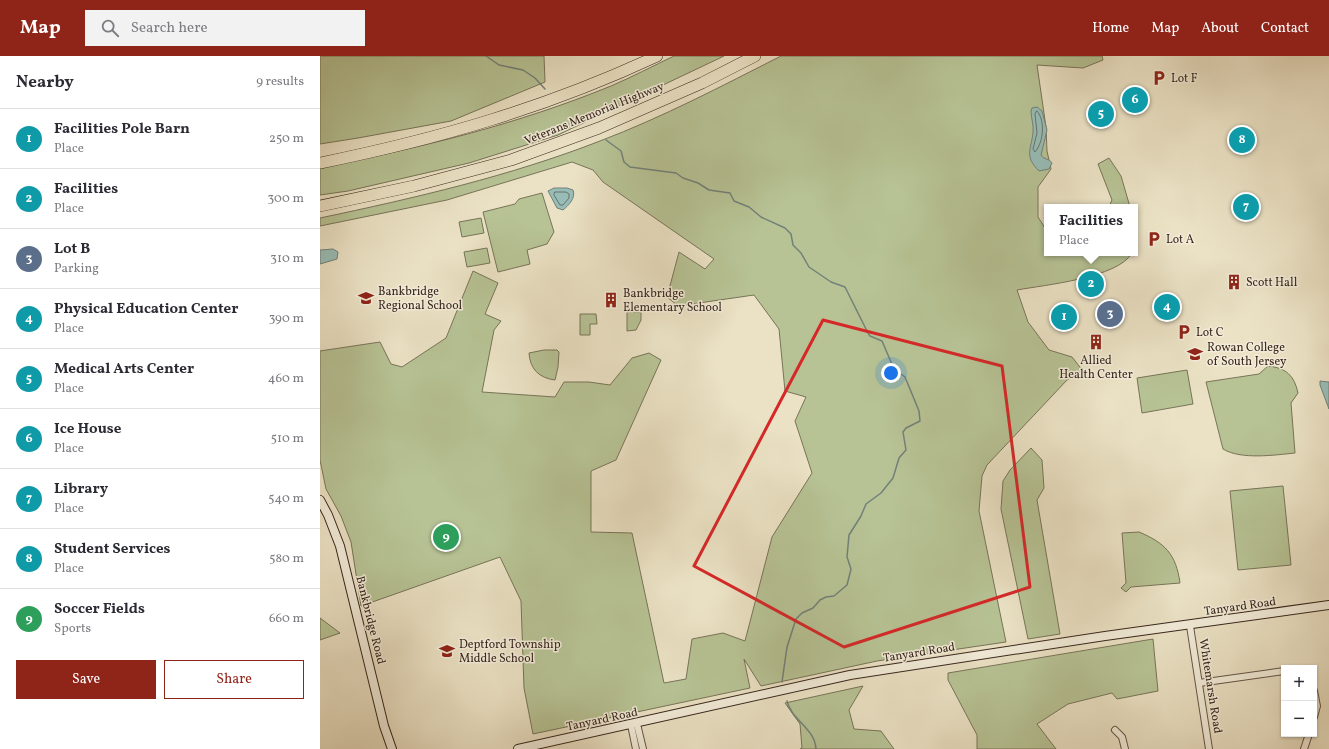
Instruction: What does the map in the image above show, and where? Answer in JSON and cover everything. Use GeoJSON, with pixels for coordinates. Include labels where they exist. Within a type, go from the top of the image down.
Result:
{"type":"FeatureCollection","features":[{"type":"Feature","properties":{"kind":"highway"},"geometry":{"type":"LineString","coordinates":[[320,163],[391,149],[483,124],[572,93],[657,56]]}},
{"type":"Feature","properties":{"kind":"highway","name":"Veterans Memorial Highway"},"geometry":{"type":"LineString","coordinates":[[320,206],[414,186],[511,160],[599,128],[702,83],[755,56]]}},
{"type":"Feature","properties":{"kind":"highway"},"geometry":{"type":"LineString","coordinates":[[320,159],[333,160]]}},
{"type":"Feature","properties":{"kind":"street","name":"Bankbridge Road"},"geometry":{"type":"LineString","coordinates":[[320,500],[338,537],[384,726],[392,749]]}},
{"type":"Feature","properties":{"kind":"street","name":"Tanyard Road"},"geometry":{"type":"LineString","coordinates":[[518,749],[850,676],[1100,637],[1190,626],[1329,605]]}},
{"type":"Feature","properties":{"kind":"street","name":"Whitemarsh Road"},"geometry":{"type":"LineString","coordinates":[[1190,626],[1209,749]]}},
{"type":"Feature","properties":{"kind":"street"},"geometry":{"type":"LineString","coordinates":[[1199,683],[1281,671]]}},
{"type":"Feature","properties":{"kind":"street"},"geometry":{"type":"LineString","coordinates":[[634,724],[636,749]]}},
{"type":"Feature","properties":{"kind":"street"},"geometry":{"type":"LineString","coordinates":[[634,724],[643,749]]}},
{"type":"Feature","properties":{"kind":"street"},"geometry":{"type":"LineString","coordinates":[[1115,730],[1122,737],[1125,749]]}},
{"type":"Feature","properties":{"kind":"street"},"geometry":{"type":"LineString","coordinates":[[1304,749],[1308,737]]}},
{"type":"Feature","properties":{"kind":"highlighted area"},"geometry":{"type":"Polygon","coordinates":[[[823,320],[1002,366],[1030,587],[844,647],[694,566],[823,320]]]}},
{"type":"Feature","properties":{"kind":"green space"},"geometry":{"type":"Polygon","coordinates":[[[320,56],[544,56],[545,82],[451,121],[320,144],[320,56]]]}},
{"type":"Feature","properties":{"kind":"green space"},"geometry":{"type":"Polygon","coordinates":[[[674,56],[724,56],[558,135],[469,163],[348,191],[320,195],[320,167],[394,152],[504,124],[576,100],[611,86],[674,56]]]}},
{"type":"Feature","properties":{"kind":"green space"},"geometry":{"type":"Polygon","coordinates":[[[781,56],[1102,56],[1103,60],[1083,68],[1037,65],[1046,127],[1047,151],[1051,169],[1038,187],[1038,217],[1044,226],[1044,256],[1129,256],[1124,262],[1112,269],[1097,274],[1062,283],[1017,290],[1028,322],[1049,350],[1072,357],[1083,371],[1067,380],[987,465],[982,476],[979,511],[1006,642],[877,661],[761,686],[744,659],[750,688],[533,734],[524,688],[521,601],[500,557],[361,606],[351,542],[341,516],[326,489],[320,460],[320,351],[380,342],[391,364],[402,367],[446,338],[473,271],[498,283],[485,314],[501,321],[494,330],[482,392],[555,397],[564,382],[589,382],[610,385],[632,358],[649,353],[661,360],[616,460],[591,471],[591,532],[632,533],[664,683],[686,679],[692,639],[723,633],[745,641],[772,537],[812,473],[795,421],[806,397],[785,391],[779,329],[754,295],[678,306],[667,297],[679,252],[705,269],[714,259],[603,182],[593,170],[572,162],[447,200],[320,226],[320,218],[462,185],[566,154],[623,132],[714,90],[781,56]]]}},
{"type":"Feature","properties":{"kind":"green space"},"geometry":{"type":"Polygon","coordinates":[[[1109,158],[1121,176],[1129,204],[1110,204],[1112,200],[1098,164],[1109,158]]]}},
{"type":"Feature","properties":{"kind":"green space"},"geometry":{"type":"Polygon","coordinates":[[[542,193],[554,232],[547,244],[527,250],[530,264],[498,272],[483,212],[515,204],[519,199],[542,193]]]}},
{"type":"Feature","properties":{"kind":"green space"},"geometry":{"type":"Polygon","coordinates":[[[481,218],[484,233],[462,237],[459,222],[481,218]]]}},
{"type":"Feature","properties":{"kind":"green space"},"geometry":{"type":"Polygon","coordinates":[[[487,248],[490,263],[467,267],[464,252],[487,248]]]}},
{"type":"Feature","properties":{"kind":"green space"},"geometry":{"type":"Polygon","coordinates":[[[627,312],[641,312],[641,320],[636,330],[627,331],[627,312]]]}},
{"type":"Feature","properties":{"kind":"green space"},"geometry":{"type":"Polygon","coordinates":[[[580,314],[596,314],[597,324],[590,324],[590,335],[580,335],[580,314]]]}},
{"type":"Feature","properties":{"kind":"green space"},"geometry":{"type":"Polygon","coordinates":[[[544,350],[557,350],[559,352],[555,380],[540,375],[531,364],[529,353],[544,350]]]}},
{"type":"Feature","properties":{"kind":"green space"},"geometry":{"type":"Polygon","coordinates":[[[1268,366],[1280,369],[1288,374],[1294,381],[1298,393],[1291,403],[1295,453],[1268,456],[1248,456],[1239,455],[1223,449],[1206,382],[1259,374],[1268,366]]]}},
{"type":"Feature","properties":{"kind":"green space"},"geometry":{"type":"Polygon","coordinates":[[[1187,370],[1193,404],[1142,413],[1137,378],[1187,370]]]}},
{"type":"Feature","properties":{"kind":"green space"},"geometry":{"type":"Polygon","coordinates":[[[1031,448],[1042,460],[1044,488],[1037,500],[1060,634],[1028,639],[1001,509],[1003,481],[1010,470],[1031,448]]]}},
{"type":"Feature","properties":{"kind":"green space"},"geometry":{"type":"Polygon","coordinates":[[[1283,486],[1291,565],[1238,570],[1230,491],[1283,486]]]}},
{"type":"Feature","properties":{"kind":"green space"},"geometry":{"type":"Polygon","coordinates":[[[1139,532],[1156,541],[1168,551],[1176,564],[1180,583],[1131,587],[1126,592],[1121,588],[1126,583],[1122,533],[1139,532]]]}},
{"type":"Feature","properties":{"kind":"green space"},"geometry":{"type":"Polygon","coordinates":[[[320,618],[340,633],[320,640],[320,618]]]}},
{"type":"Feature","properties":{"kind":"green space"},"geometry":{"type":"Polygon","coordinates":[[[1153,639],[1158,691],[1117,699],[1112,693],[1068,704],[1037,724],[1056,749],[977,749],[977,735],[948,680],[948,673],[1153,639]]]}},
{"type":"Feature","properties":{"kind":"green space"},"geometry":{"type":"Polygon","coordinates":[[[863,686],[849,710],[854,729],[881,731],[894,749],[800,749],[802,748],[800,724],[785,703],[863,686]]]}},
{"type":"Feature","properties":{"kind":"water"},"geometry":{"type":"Polygon","coordinates":[[[1037,107],[1042,111],[1047,130],[1041,155],[1052,163],[1049,169],[1039,171],[1034,166],[1030,157],[1033,130],[1031,111],[1032,108],[1037,107]]]}},
{"type":"Feature","properties":{"kind":"water"},"geometry":{"type":"Polygon","coordinates":[[[554,188],[567,188],[573,190],[573,199],[563,210],[557,208],[548,191],[554,188]]]}},
{"type":"Feature","properties":{"kind":"water"},"geometry":{"type":"Polygon","coordinates":[[[333,249],[338,252],[337,259],[320,264],[320,250],[333,249]]]}},
{"type":"Feature","properties":{"kind":"water"},"geometry":{"type":"Polygon","coordinates":[[[1320,381],[1329,382],[1329,409],[1320,385],[1320,381]]]}},
{"type":"Feature","properties":{"kind":"waterway"},"geometry":{"type":"LineString","coordinates":[[486,56],[499,65],[523,70],[535,78],[545,89]]}},
{"type":"Feature","properties":{"kind":"waterway"},"geometry":{"type":"LineString","coordinates":[[606,140],[621,151],[624,162],[630,167],[676,173],[683,178],[698,183],[709,190],[730,193],[734,201],[749,207],[761,217],[785,228],[791,234],[793,245],[801,253],[809,267],[831,282],[845,287],[868,333],[870,336],[882,341],[894,369],[905,377],[919,411],[920,421],[906,428],[903,432],[906,450],[899,458],[893,478],[881,493],[866,504],[861,516],[849,535],[847,557],[851,569],[847,585],[834,596],[826,597],[820,600],[813,608],[802,613],[796,619],[787,647],[782,682]]}},
{"type":"Feature","properties":{"kind":"waterway"},"geometry":{"type":"LineString","coordinates":[[787,701],[793,714],[812,735],[816,749]]}},
{"type":"Feature","properties":{"kind":"place","name":"Lot F"},"geometry":{"type":"Point","coordinates":[1159,78]}},
{"type":"Feature","properties":{"kind":"place","name":"Ice House"},"geometry":{"type":"Point","coordinates":[1135,100]}},
{"type":"Feature","properties":{"kind":"place","name":"Medical Arts Center"},"geometry":{"type":"Point","coordinates":[1101,114]}},
{"type":"Feature","properties":{"kind":"place","name":"Student Services"},"geometry":{"type":"Point","coordinates":[1242,140]}},
{"type":"Feature","properties":{"kind":"place","name":"Library"},"geometry":{"type":"Point","coordinates":[1246,207]}},
{"type":"Feature","properties":{"kind":"place","name":"Lot A"},"geometry":{"type":"Point","coordinates":[1154,239]}},
{"type":"Feature","properties":{"kind":"place","name":"Scott Hall"},"geometry":{"type":"Point","coordinates":[1234,282]}},
{"type":"Feature","properties":{"kind":"place","name":"Facilities"},"geometry":{"type":"Point","coordinates":[1091,284]}},
{"type":"Feature","properties":{"kind":"place","name":"Bankbridge Regional School"},"geometry":{"type":"Point","coordinates":[366,298]}},
{"type":"Feature","properties":{"kind":"place","name":"Bankbridge Elementary School"},"geometry":{"type":"Point","coordinates":[611,300]}},
{"type":"Feature","properties":{"kind":"place","name":"Physical Education Center"},"geometry":{"type":"Point","coordinates":[1167,307]}},
{"type":"Feature","properties":{"kind":"place","name":"Lot B"},"geometry":{"type":"Point","coordinates":[1110,314]}},
{"type":"Feature","properties":{"kind":"place","name":"Facilities Pole Barn"},"geometry":{"type":"Point","coordinates":[1064,317]}},
{"type":"Feature","properties":{"kind":"place","name":"Lot C"},"geometry":{"type":"Point","coordinates":[1184,332]}},
{"type":"Feature","properties":{"kind":"place","name":"Allied Health Center"},"geometry":{"type":"Point","coordinates":[1096,342]}},
{"type":"Feature","properties":{"kind":"place","name":"Rowan College of South Jersey"},"geometry":{"type":"Point","coordinates":[1195,354]}},
{"type":"Feature","properties":{"kind":"place","name":"Soccer Fields"},"geometry":{"type":"Point","coordinates":[446,537]}},
{"type":"Feature","properties":{"kind":"place","name":"Deptford Township Middle School"},"geometry":{"type":"Point","coordinates":[447,651]}}]}
